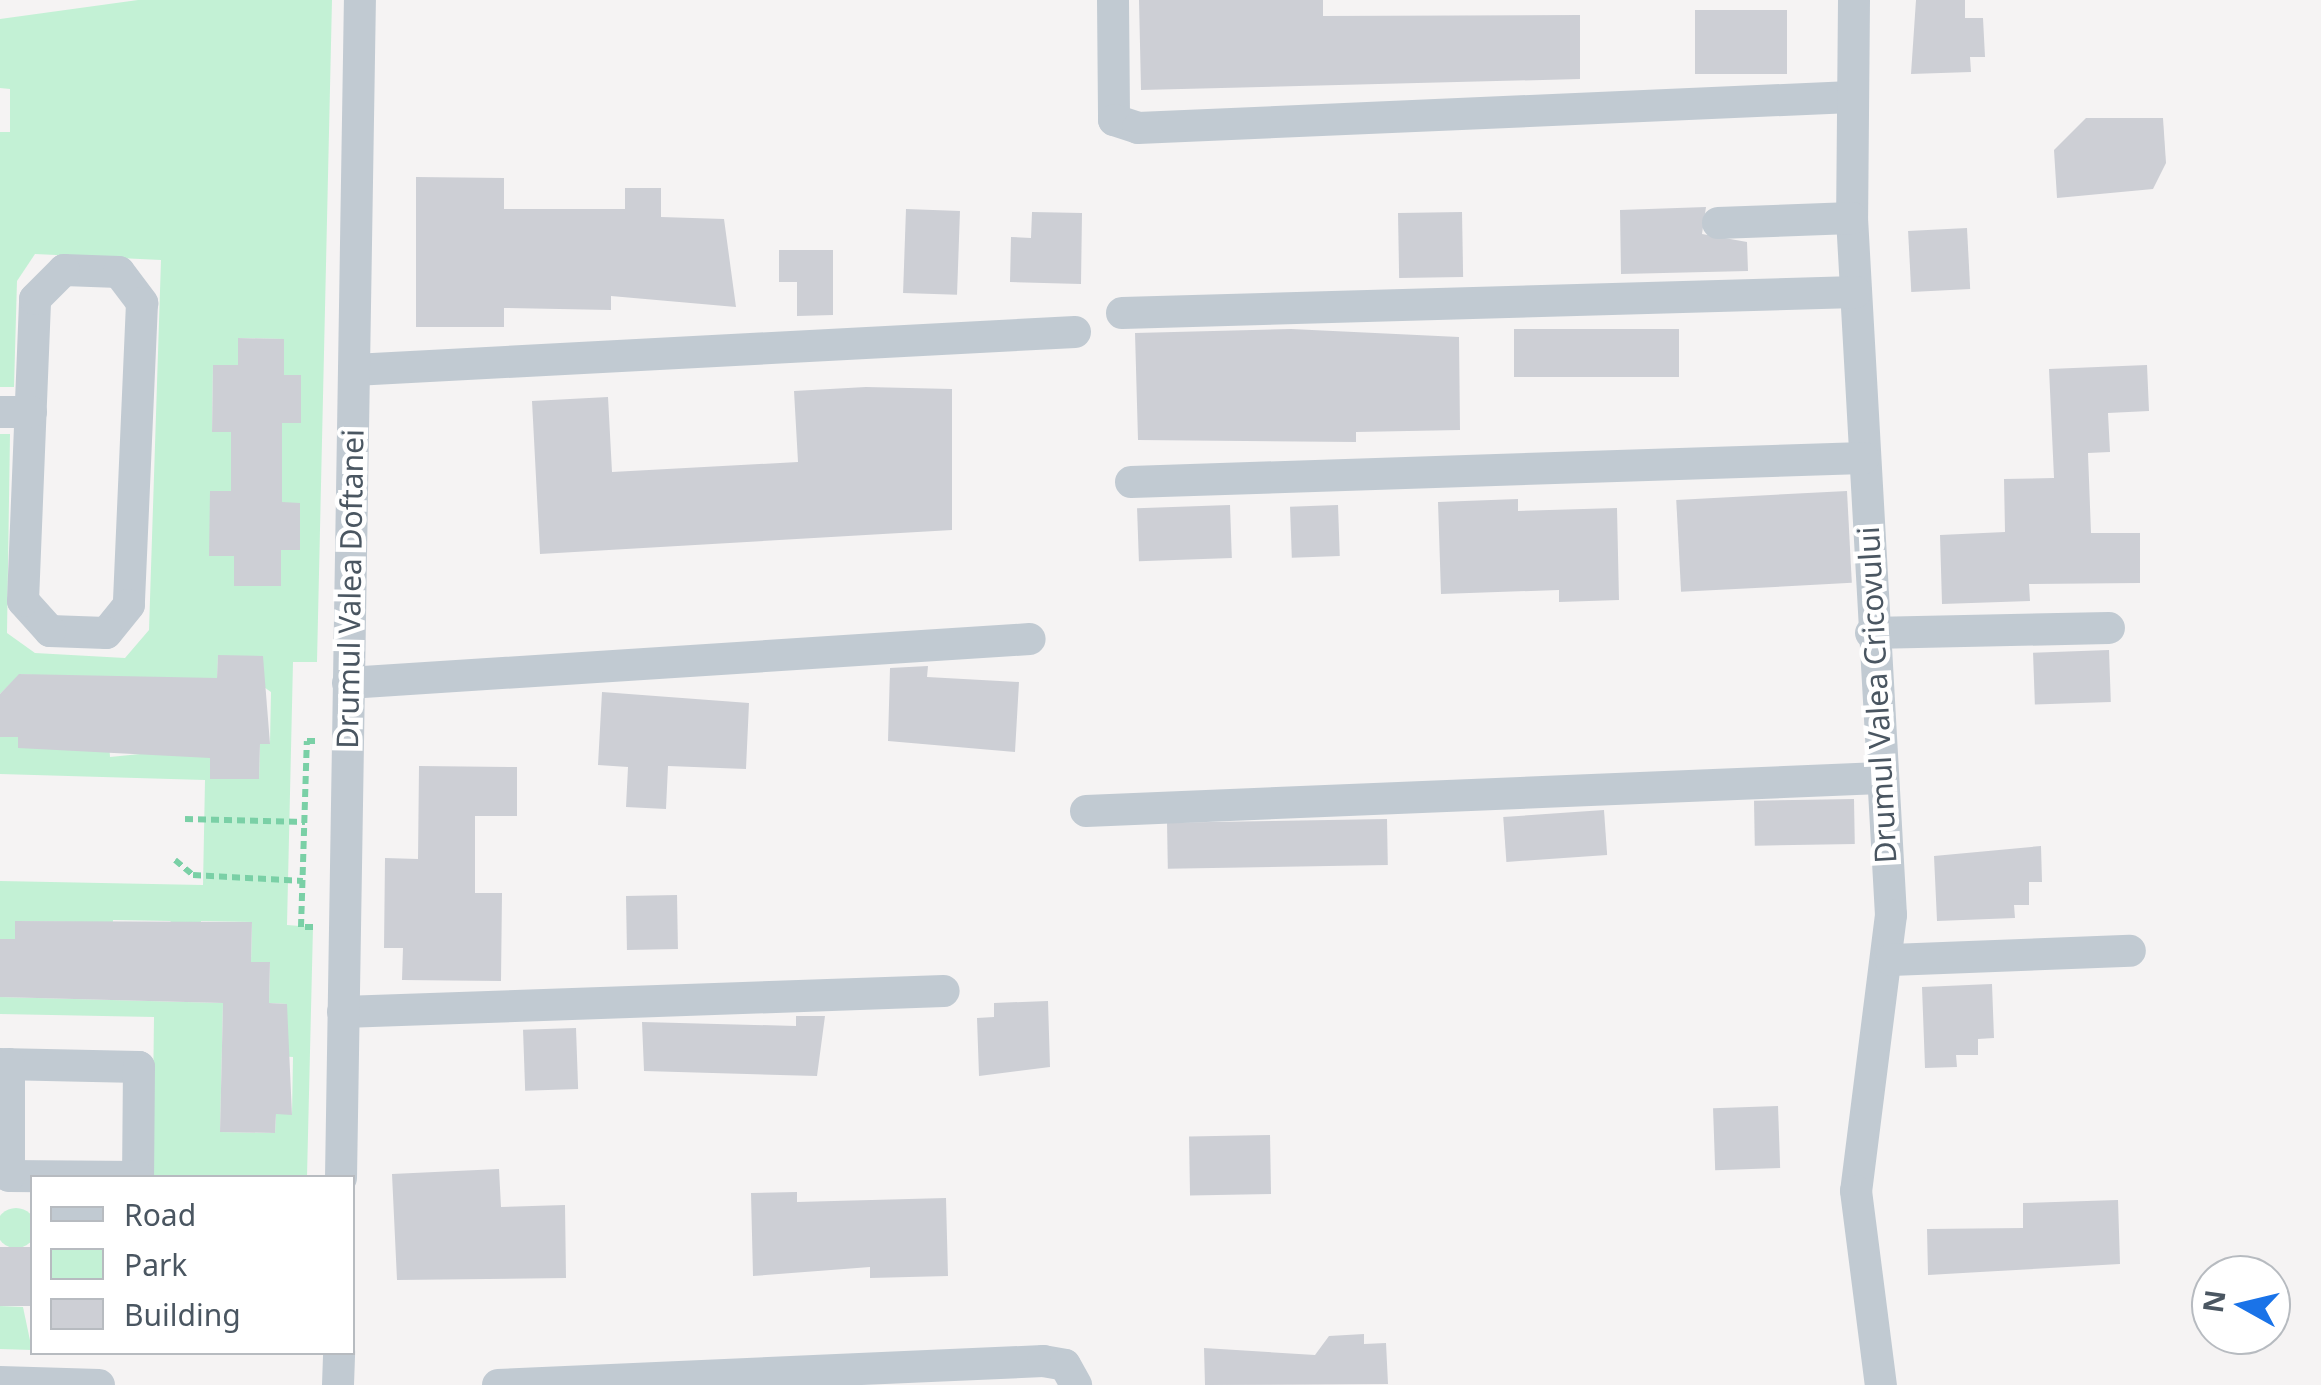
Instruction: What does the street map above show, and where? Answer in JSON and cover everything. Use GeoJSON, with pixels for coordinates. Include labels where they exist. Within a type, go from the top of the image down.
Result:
{"type":"FeatureCollection","features":[{"type":"Feature","properties":{"kind":"street","name":"Drumul Valea Doftanei"},"geometry":{"type":"LineString","coordinates":[[341,1175],[360,0]]}},
{"type":"Feature","properties":{"kind":"street"},"geometry":{"type":"LineString","coordinates":[[1113,0],[1114,120],[1138,128],[1851,97]]}},
{"type":"Feature","properties":{"kind":"street","name":"Drumul Valea Cricovului"},"geometry":{"type":"LineString","coordinates":[[1854,0],[1852,218],[1891,960],[1856,1191],[1881,1385]]}},
{"type":"Feature","properties":{"kind":"street"},"geometry":{"type":"LineString","coordinates":[[1718,223],[1852,218]]}},
{"type":"Feature","properties":{"kind":"street"},"geometry":{"type":"LineString","coordinates":[[64,270],[119,272],[142,303],[129,606],[106,633],[50,630],[23,602],[15,412],[35,299],[45,281],[64,270]]}},
{"type":"Feature","properties":{"kind":"street"},"geometry":{"type":"LineString","coordinates":[[1122,313],[1856,292]]}},
{"type":"Feature","properties":{"kind":"street"},"geometry":{"type":"LineString","coordinates":[[354,370],[1075,332]]}},
{"type":"Feature","properties":{"kind":"street"},"geometry":{"type":"LineString","coordinates":[[1131,482],[1864,458]]}},
{"type":"Feature","properties":{"kind":"street"},"geometry":{"type":"LineString","coordinates":[[1871,633],[2109,628]]}},
{"type":"Feature","properties":{"kind":"street"},"geometry":{"type":"LineString","coordinates":[[348,684],[1030,639]]}},
{"type":"Feature","properties":{"kind":"street"},"geometry":{"type":"LineString","coordinates":[[1086,812],[1880,778]]}},
{"type":"Feature","properties":{"kind":"street"},"geometry":{"type":"LineString","coordinates":[[1891,960],[2130,951]]}},
{"type":"Feature","properties":{"kind":"street"},"geometry":{"type":"LineString","coordinates":[[343,1012],[944,991]]}},
{"type":"Feature","properties":{"kind":"street"},"geometry":{"type":"LineString","coordinates":[[30,1176],[9,1176],[5,1064],[139,1067],[138,1175]]}},
{"type":"Feature","properties":{"kind":"street"},"geometry":{"type":"LineString","coordinates":[[338,1385],[339,1355]]}},
{"type":"Feature","properties":{"kind":"street"},"geometry":{"type":"LineString","coordinates":[[501,1385],[648,1382],[1043,1361],[1064,1365],[1076,1385]]}},
{"type":"Feature","properties":{"kind":"street"},"geometry":{"type":"LineString","coordinates":[[0,1382],[98,1385]]}},
{"type":"Feature","properties":{"kind":"path"},"geometry":{"type":"LineString","coordinates":[[184,818],[305,822]]}},
{"type":"Feature","properties":{"kind":"path"},"geometry":{"type":"LineString","coordinates":[[175,860],[192,874],[303,881]]}},
{"type":"Feature","properties":{"kind":"green space"},"geometry":{"type":"Polygon","coordinates":[[[138,0],[332,0],[317,662],[293,662],[287,925],[313,927],[307,1175],[152,1175],[154,1017],[0,1014],[0,997],[223,1003],[220,1132],[275,1133],[276,1114],[292,1114],[293,1057],[277,1056],[287,1004],[269,1003],[270,962],[251,962],[252,922],[201,921],[200,946],[170,921],[113,920],[112,941],[76,922],[16,921],[15,939],[0,939],[0,881],[203,885],[205,780],[0,774],[0,737],[18,737],[19,748],[109,741],[110,757],[210,747],[210,779],[259,779],[260,744],[270,743],[271,692],[218,655],[217,689],[20,674],[0,694],[0,434],[10,434],[7,633],[35,653],[125,658],[149,630],[161,260],[35,254],[17,281],[14,387],[0,387],[0,132],[10,132],[10,89],[0,88],[0,19],[138,0]],[[239,338],[238,365],[213,365],[212,432],[231,432],[231,491],[210,491],[210,556],[234,556],[235,586],[281,586],[281,550],[300,549],[300,503],[282,503],[282,423],[301,423],[301,375],[284,375],[283,339],[239,338]]]}},
{"type":"Feature","properties":{"kind":"green space"},"geometry":{"type":"Polygon","coordinates":[[[9,1210],[30,1214],[30,1242],[16,1248],[2,1242],[-1,1219],[9,1210]]]}},
{"type":"Feature","properties":{"kind":"green space"},"geometry":{"type":"Polygon","coordinates":[[[0,1306],[23,1307],[30,1350],[0,1349],[0,1306]]]}},
{"type":"Feature","properties":{"kind":"building"},"geometry":{"type":"Polygon","coordinates":[[[1139,0],[1323,0],[1323,16],[1580,15],[1580,79],[1141,90],[1139,0]]]}},
{"type":"Feature","properties":{"kind":"building"},"geometry":{"type":"Polygon","coordinates":[[[1916,0],[1965,0],[1965,18],[1983,18],[1985,57],[1970,57],[1971,72],[1911,74],[1916,0]]]}},
{"type":"Feature","properties":{"kind":"building"},"geometry":{"type":"Polygon","coordinates":[[[1695,10],[1787,10],[1787,74],[1695,74],[1695,10]]]}},
{"type":"Feature","properties":{"kind":"building"},"geometry":{"type":"Polygon","coordinates":[[[2086,118],[2163,118],[2166,163],[2153,189],[2057,198],[2054,150],[2086,118]]]}},
{"type":"Feature","properties":{"kind":"building"},"geometry":{"type":"Polygon","coordinates":[[[416,177],[504,178],[504,209],[625,209],[625,188],[661,188],[661,217],[724,219],[736,307],[611,296],[611,310],[504,308],[504,327],[416,327],[416,177]]]}},
{"type":"Feature","properties":{"kind":"building"},"geometry":{"type":"Polygon","coordinates":[[[1706,207],[1702,234],[1747,242],[1748,271],[1621,274],[1620,210],[1706,207]]]}},
{"type":"Feature","properties":{"kind":"building"},"geometry":{"type":"Polygon","coordinates":[[[906,209],[960,211],[957,295],[903,293],[906,209]]]}},
{"type":"Feature","properties":{"kind":"building"},"geometry":{"type":"Polygon","coordinates":[[[1032,212],[1082,213],[1081,284],[1010,282],[1011,237],[1031,238],[1032,212]]]}},
{"type":"Feature","properties":{"kind":"building"},"geometry":{"type":"Polygon","coordinates":[[[1462,212],[1463,277],[1399,278],[1398,213],[1462,212]]]}},
{"type":"Feature","properties":{"kind":"building"},"geometry":{"type":"Polygon","coordinates":[[[1967,228],[1970,289],[1911,292],[1908,231],[1967,228]]]}},
{"type":"Feature","properties":{"kind":"building"},"geometry":{"type":"Polygon","coordinates":[[[779,250],[833,250],[833,315],[797,316],[797,282],[779,282],[779,250]]]}},
{"type":"Feature","properties":{"kind":"building"},"geometry":{"type":"Polygon","coordinates":[[[1291,329],[1459,337],[1460,430],[1356,432],[1356,442],[1138,440],[1135,333],[1291,329]]]}},
{"type":"Feature","properties":{"kind":"building"},"geometry":{"type":"Polygon","coordinates":[[[1514,329],[1679,329],[1679,377],[1514,377],[1514,329]]]}},
{"type":"Feature","properties":{"kind":"building"},"geometry":{"type":"Polygon","coordinates":[[[238,338],[284,339],[284,375],[301,375],[301,423],[282,423],[282,502],[300,503],[300,550],[281,550],[281,586],[234,586],[234,556],[209,556],[210,491],[231,491],[231,432],[212,432],[213,365],[238,365],[238,338]]]}},
{"type":"Feature","properties":{"kind":"building"},"geometry":{"type":"Polygon","coordinates":[[[2147,365],[2149,411],[2108,413],[2110,452],[2088,453],[2091,533],[2140,533],[2140,583],[2029,584],[2030,601],[1942,604],[1940,535],[2005,532],[2004,479],[2054,478],[2049,369],[2147,365]]]}},
{"type":"Feature","properties":{"kind":"building"},"geometry":{"type":"Polygon","coordinates":[[[866,387],[952,389],[952,530],[540,554],[532,401],[608,397],[612,472],[798,462],[794,391],[866,387]]]}},
{"type":"Feature","properties":{"kind":"building"},"geometry":{"type":"Polygon","coordinates":[[[1847,491],[1852,583],[1681,592],[1676,500],[1847,491]]]}},
{"type":"Feature","properties":{"kind":"building"},"geometry":{"type":"Polygon","coordinates":[[[1518,499],[1518,511],[1617,508],[1619,600],[1559,602],[1559,590],[1441,594],[1438,502],[1518,499]]]}},
{"type":"Feature","properties":{"kind":"building"},"geometry":{"type":"Polygon","coordinates":[[[1230,505],[1232,558],[1139,561],[1137,508],[1230,505]]]}},
{"type":"Feature","properties":{"kind":"building"},"geometry":{"type":"Polygon","coordinates":[[[1338,505],[1340,556],[1292,558],[1290,507],[1338,505]]]}},
{"type":"Feature","properties":{"kind":"building"},"geometry":{"type":"Polygon","coordinates":[[[2109,650],[2111,702],[2035,705],[2033,653],[2109,650]]]}},
{"type":"Feature","properties":{"kind":"building"},"geometry":{"type":"Polygon","coordinates":[[[218,655],[263,656],[270,744],[260,744],[259,779],[210,779],[210,758],[18,748],[18,737],[0,737],[0,694],[19,674],[217,678],[218,655]]]}},
{"type":"Feature","properties":{"kind":"building"},"geometry":{"type":"Polygon","coordinates":[[[928,666],[927,677],[1019,682],[1015,752],[888,741],[890,668],[928,666]]]}},
{"type":"Feature","properties":{"kind":"building"},"geometry":{"type":"Polygon","coordinates":[[[602,692],[749,703],[746,769],[668,766],[666,809],[626,807],[628,767],[598,765],[602,692]]]}},
{"type":"Feature","properties":{"kind":"building"},"geometry":{"type":"Polygon","coordinates":[[[419,766],[517,767],[517,816],[475,816],[475,893],[502,893],[501,981],[402,980],[403,948],[384,948],[385,858],[418,859],[419,766]]]}},
{"type":"Feature","properties":{"kind":"building"},"geometry":{"type":"Polygon","coordinates":[[[1854,799],[1855,844],[1755,846],[1754,801],[1854,799]]]}},
{"type":"Feature","properties":{"kind":"building"},"geometry":{"type":"Polygon","coordinates":[[[1604,810],[1607,855],[1506,862],[1503,817],[1604,810]]]}},
{"type":"Feature","properties":{"kind":"building"},"geometry":{"type":"Polygon","coordinates":[[[1387,819],[1388,865],[1168,869],[1167,823],[1387,819]]]}},
{"type":"Feature","properties":{"kind":"building"},"geometry":{"type":"Polygon","coordinates":[[[2041,846],[2042,882],[2029,882],[2029,905],[2014,905],[2015,918],[1937,921],[1934,856],[2041,846]]]}},
{"type":"Feature","properties":{"kind":"building"},"geometry":{"type":"Polygon","coordinates":[[[677,895],[678,949],[627,950],[626,896],[677,895]]]}},
{"type":"Feature","properties":{"kind":"building"},"geometry":{"type":"Polygon","coordinates":[[[15,921],[252,922],[251,962],[270,962],[269,1003],[287,1004],[292,1115],[276,1114],[275,1133],[220,1132],[223,1003],[0,997],[0,939],[15,939],[15,921]]]}},
{"type":"Feature","properties":{"kind":"building"},"geometry":{"type":"Polygon","coordinates":[[[1992,984],[1994,1038],[1978,1039],[1978,1055],[1956,1055],[1957,1067],[1925,1068],[1922,987],[1992,984]]]}},
{"type":"Feature","properties":{"kind":"building"},"geometry":{"type":"Polygon","coordinates":[[[1048,1001],[1050,1067],[979,1076],[977,1018],[994,1017],[994,1003],[1048,1001]]]}},
{"type":"Feature","properties":{"kind":"building"},"geometry":{"type":"Polygon","coordinates":[[[796,1016],[825,1016],[817,1076],[644,1071],[642,1022],[796,1026],[796,1016]]]}},
{"type":"Feature","properties":{"kind":"building"},"geometry":{"type":"Polygon","coordinates":[[[576,1028],[578,1089],[525,1091],[523,1030],[576,1028]]]}},
{"type":"Feature","properties":{"kind":"building"},"geometry":{"type":"Polygon","coordinates":[[[1778,1106],[1780,1168],[1715,1170],[1713,1108],[1778,1106]]]}},
{"type":"Feature","properties":{"kind":"building"},"geometry":{"type":"Polygon","coordinates":[[[1270,1135],[1271,1194],[1190,1195],[1189,1136],[1270,1135]]]}},
{"type":"Feature","properties":{"kind":"building"},"geometry":{"type":"Polygon","coordinates":[[[499,1169],[501,1207],[565,1205],[566,1278],[397,1280],[392,1174],[499,1169]]]}},
{"type":"Feature","properties":{"kind":"building"},"geometry":{"type":"Polygon","coordinates":[[[797,1192],[797,1202],[946,1198],[948,1276],[870,1278],[870,1267],[753,1276],[751,1193],[797,1192]]]}},
{"type":"Feature","properties":{"kind":"building"},"geometry":{"type":"Polygon","coordinates":[[[2118,1200],[2120,1264],[1928,1275],[1927,1229],[2023,1228],[2023,1203],[2118,1200]]]}},
{"type":"Feature","properties":{"kind":"building"},"geometry":{"type":"Polygon","coordinates":[[[0,1247],[30,1247],[30,1306],[0,1306],[0,1247]]]}},
{"type":"Feature","properties":{"kind":"building"},"geometry":{"type":"Polygon","coordinates":[[[1364,1334],[1364,1344],[1386,1343],[1388,1384],[1205,1385],[1204,1348],[1315,1355],[1329,1336],[1364,1334]]]}}]}
